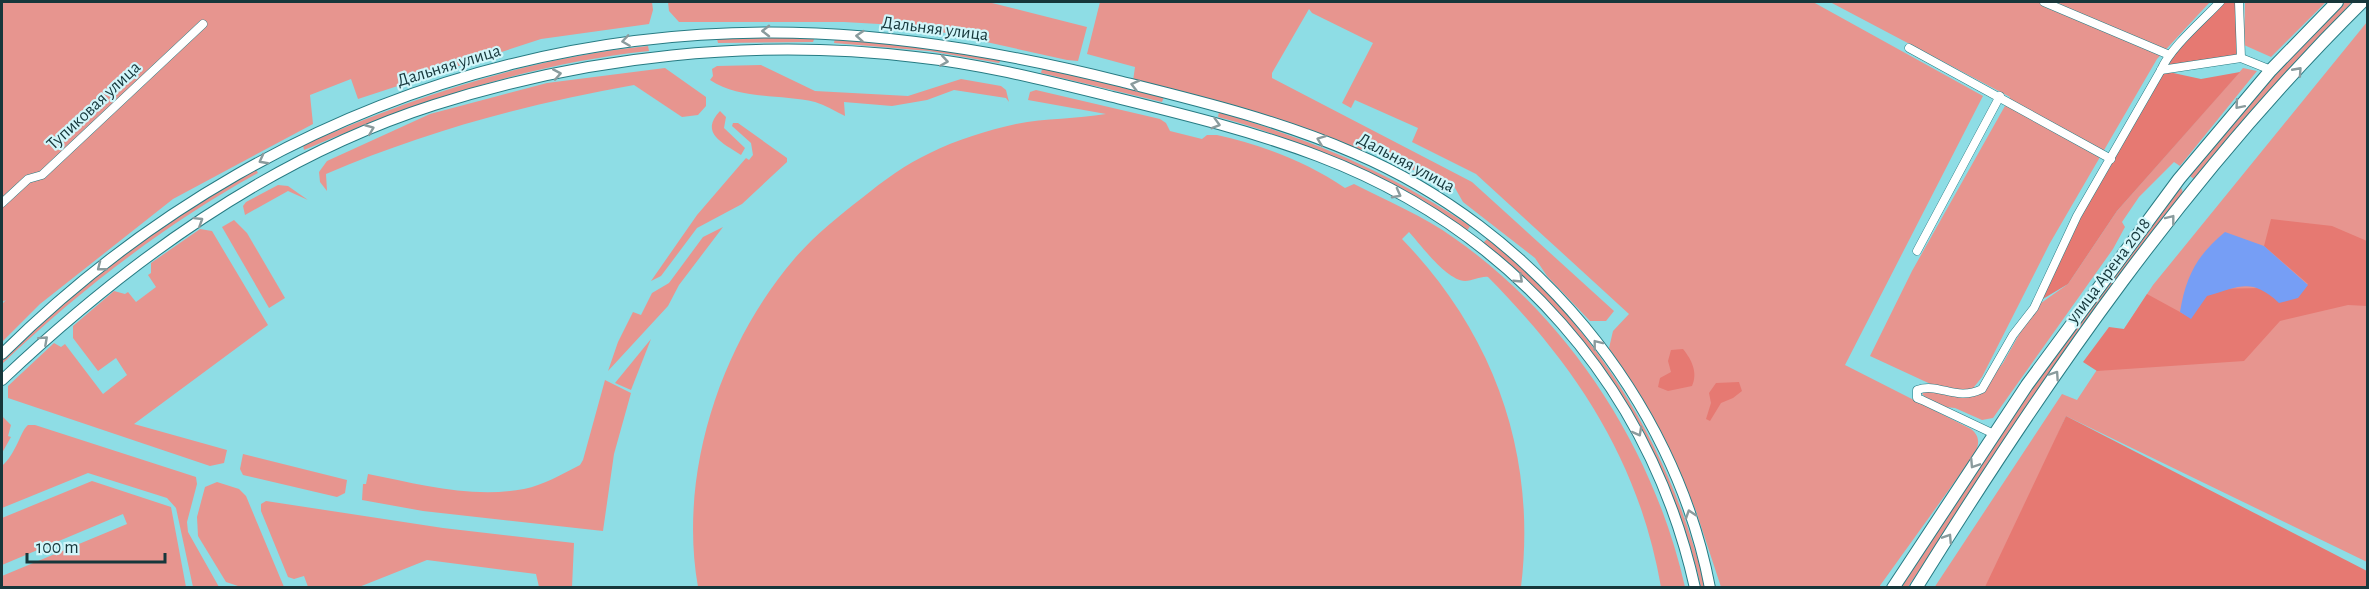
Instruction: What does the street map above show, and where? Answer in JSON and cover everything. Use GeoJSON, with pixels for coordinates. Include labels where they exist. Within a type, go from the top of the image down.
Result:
{"type":"FeatureCollection","features":[{"type":"Feature","properties":{"kind":"main road","name":"улица Арена 2018"},"geometry":{"type":"LineString","coordinates":[[1893,588],[2075,316],[2178,179],[2271,70],[2337,2]]}},
{"type":"Feature","properties":{"kind":"main road","name":"улица Арена 2018"},"geometry":{"type":"LineString","coordinates":[[1916,588],[2088,327],[2227,149],[2362,2]]}},
{"type":"Feature","properties":{"kind":"main road","name":"Дальняя улица"},"geometry":{"type":"LineString","coordinates":[[2,354],[89,276],[164,218],[218,184],[287,147],[387,102],[501,67],[621,41],[684,34],[768,31],[825,33],[958,46],[1025,59],[1261,118],[1356,154],[1437,196],[1513,253],[1564,304],[1594,340],[1641,406],[1663,446],[1683,494],[1712,588]]}},
{"type":"Feature","properties":{"kind":"main road"},"geometry":{"type":"LineString","coordinates":[[823,50],[825,33]]}},
{"type":"Feature","properties":{"kind":"main road"},"geometry":{"type":"LineString","coordinates":[[684,34],[687,54]]}},
{"type":"Feature","properties":{"kind":"main road","name":"Дальняя улица"},"geometry":{"type":"LineString","coordinates":[[2,380],[121,275],[190,226],[296,164],[385,123],[472,94],[566,72],[687,54],[823,50],[915,56],[1020,76],[1192,117],[1322,158],[1416,204],[1474,241],[1497,259],[1556,315],[1610,386],[1638,431],[1654,465],[1682,541],[1695,588]]}},
{"type":"Feature","properties":{"kind":"main road"},"geometry":{"type":"LineString","coordinates":[[1020,76],[1025,59]]}},
{"type":"Feature","properties":{"kind":"main road"},"geometry":{"type":"LineString","coordinates":[[1192,117],[1197,101]]}},
{"type":"Feature","properties":{"kind":"main road"},"geometry":{"type":"LineString","coordinates":[[287,147],[296,164]]}},
{"type":"Feature","properties":{"kind":"main road"},"geometry":{"type":"LineString","coordinates":[[1474,241],[1482,229]]}},
{"type":"Feature","properties":{"kind":"street"},"geometry":{"type":"LineString","coordinates":[[2044,2],[2167,54]]}},
{"type":"Feature","properties":{"kind":"street"},"geometry":{"type":"LineString","coordinates":[[1994,434],[1917,398],[1917,390],[1930,387],[1962,395],[1982,389],[2013,335],[2034,308],[2076,216],[2111,159],[2146,92],[2162,70],[2167,54],[2182,43],[2220,2]]}},
{"type":"Feature","properties":{"kind":"street"},"geometry":{"type":"LineString","coordinates":[[2239,2],[2241,58]]}},
{"type":"Feature","properties":{"kind":"street","name":"Тупиковая улица"},"geometry":{"type":"LineString","coordinates":[[2,203],[28,179],[42,175],[203,24]]}},
{"type":"Feature","properties":{"kind":"street"},"geometry":{"type":"LineString","coordinates":[[1909,48],[2001,96],[2111,159]]}},
{"type":"Feature","properties":{"kind":"street"},"geometry":{"type":"LineString","coordinates":[[2162,70],[2241,58],[2271,70]]}},
{"type":"Feature","properties":{"kind":"street"},"geometry":{"type":"LineString","coordinates":[[1917,251],[2001,96]]}},
{"type":"Feature","properties":{"kind":"shaded area"},"geometry":{"type":"Polygon","coordinates":[[[2,2],[652,2],[653,10],[649,24],[541,39],[358,99],[351,79],[310,95],[313,124],[173,199],[40,304],[2,342],[2,304],[6,300],[2,302],[2,2]]]}},
{"type":"Feature","properties":{"kind":"shaded area"},"geometry":{"type":"Polygon","coordinates":[[[668,2],[988,2],[1087,27],[1078,61],[914,26],[844,22],[679,22],[669,11],[668,2]]]}},
{"type":"Feature","properties":{"kind":"shaded area"},"geometry":{"type":"Polygon","coordinates":[[[1100,2],[1813,2],[1983,96],[1845,365],[1971,429],[1978,441],[1974,455],[1879,587],[1721,587],[1696,511],[1672,456],[1635,387],[1609,348],[1613,331],[1629,314],[1476,174],[1412,142],[1418,128],[1355,100],[1351,108],[1342,103],[1373,43],[1312,13],[1309,9],[1272,73],[1272,78],[1472,182],[1614,311],[1606,321],[1590,321],[1547,276],[1535,258],[1463,202],[1455,188],[1440,179],[1427,177],[1366,146],[1363,151],[1291,124],[1133,81],[1135,67],[1087,54],[1100,2]]]}},
{"type":"Feature","properties":{"kind":"shaded area"},"geometry":{"type":"Polygon","coordinates":[[[1830,2],[2210,2],[2157,59],[2050,243],[1982,377],[1970,392],[1982,389],[2003,363],[2034,308],[2068,284],[2117,211],[2243,68],[2257,71],[2180,166],[2174,162],[2139,197],[2122,222],[2125,227],[2113,249],[1993,418],[1982,420],[1955,408],[1935,406],[1922,394],[1930,387],[1937,387],[1870,356],[1912,271],[2010,97],[1830,2]]]}},
{"type":"Feature","properties":{"kind":"shaded area"},"geometry":{"type":"Polygon","coordinates":[[[2220,2],[2239,2],[2241,58],[2164,71],[2201,79],[2240,72],[2117,211],[2068,284],[2036,303],[2043,284],[2161,70],[2220,2]]]}},
{"type":"Feature","properties":{"kind":"shaded area"},"geometry":{"type":"Polygon","coordinates":[[[2245,2],[2326,2],[2271,57],[2244,45],[2245,2]]]}},
{"type":"Feature","properties":{"kind":"shaded area"},"geometry":{"type":"Polygon","coordinates":[[[2343,2],[2353,2],[2214,154],[2194,179],[2190,176],[2252,100],[2343,2]]]}},
{"type":"Feature","properties":{"kind":"shaded area"},"geometry":{"type":"Polygon","coordinates":[[[2367,22],[2367,562],[2066,416],[1990,587],[1934,588],[2062,394],[2077,400],[2153,285],[2367,22]]]}},
{"type":"Feature","properties":{"kind":"shaded area"},"geometry":{"type":"Polygon","coordinates":[[[815,37],[813,42],[718,43],[717,39],[815,37]]]}},
{"type":"Feature","properties":{"kind":"shaded area"},"geometry":{"type":"Polygon","coordinates":[[[835,38],[881,41],[1002,58],[999,63],[929,51],[834,43],[835,38]]]}},
{"type":"Feature","properties":{"kind":"shaded area"},"geometry":{"type":"Polygon","coordinates":[[[648,46],[649,51],[560,65],[473,87],[388,116],[304,150],[303,145],[345,127],[472,82],[559,60],[648,46]]]}},
{"type":"Feature","properties":{"kind":"shaded area"},"geometry":{"type":"Polygon","coordinates":[[[761,65],[815,91],[908,96],[961,79],[1001,86],[1006,90],[1009,102],[1006,98],[954,90],[927,100],[892,106],[844,102],[845,116],[815,102],[748,94],[710,80],[713,76],[712,69],[717,66],[761,65]]]}},
{"type":"Feature","properties":{"kind":"shaded area"},"geometry":{"type":"Polygon","coordinates":[[[1043,66],[1164,97],[1162,102],[1041,73],[1043,66]]]}},
{"type":"Feature","properties":{"kind":"shaded area"},"geometry":{"type":"Polygon","coordinates":[[[665,68],[706,97],[706,106],[698,115],[682,117],[634,85],[516,110],[439,132],[326,174],[327,191],[320,182],[319,172],[327,161],[430,114],[547,83],[665,68]]]}},
{"type":"Feature","properties":{"kind":"shaded area"},"geometry":{"type":"Polygon","coordinates":[[[1036,90],[1160,119],[1166,123],[1170,131],[1202,139],[1207,135],[1217,135],[1267,149],[1300,162],[1345,188],[1354,184],[1418,216],[1454,238],[1496,270],[1534,307],[1569,347],[1601,391],[1629,437],[1652,485],[1671,536],[1685,587],[1661,587],[1651,541],[1620,457],[1600,418],[1576,381],[1549,346],[1488,277],[1465,281],[1450,275],[1434,261],[1409,232],[1402,239],[1434,276],[1462,315],[1485,356],[1502,400],[1515,444],[1522,490],[1524,538],[1521,587],[698,587],[693,544],[694,500],[700,456],[711,413],[726,371],[745,330],[768,292],[795,258],[827,226],[886,179],[921,157],[961,140],[1005,126],[1106,114],[1028,100],[1030,92],[1036,90]]]}},
{"type":"Feature","properties":{"kind":"shaded area"},"geometry":{"type":"Polygon","coordinates":[[[720,111],[726,117],[724,128],[745,148],[741,155],[721,142],[713,131],[714,119],[720,111]]]}},
{"type":"Feature","properties":{"kind":"shaded area"},"geometry":{"type":"Polygon","coordinates":[[[1219,112],[1319,146],[1380,173],[1440,206],[1470,226],[1467,231],[1408,195],[1347,164],[1284,138],[1218,117],[1219,112]]]}},
{"type":"Feature","properties":{"kind":"shaded area"},"geometry":{"type":"Polygon","coordinates":[[[733,123],[738,123],[787,158],[787,162],[742,204],[697,228],[661,276],[651,281],[697,215],[746,158],[749,160],[753,155],[751,143],[732,126],[733,123]]]}},
{"type":"Feature","properties":{"kind":"shaded area"},"geometry":{"type":"Polygon","coordinates":[[[255,168],[258,173],[189,214],[124,260],[62,310],[2,364],[2,357],[71,295],[159,228],[255,168]]]}},
{"type":"Feature","properties":{"kind":"shaded area"},"geometry":{"type":"Polygon","coordinates":[[[278,185],[288,186],[308,200],[288,191],[245,215],[243,206],[246,202],[278,185]]]}},
{"type":"Feature","properties":{"kind":"shaded area"},"geometry":{"type":"Polygon","coordinates":[[[2181,187],[2183,193],[2078,331],[1908,587],[1899,588],[2046,365],[2181,187]]]}},
{"type":"Feature","properties":{"kind":"shaded area"},"geometry":{"type":"Polygon","coordinates":[[[2271,219],[2332,226],[2367,241],[2367,306],[2348,305],[2280,321],[2244,361],[2097,371],[2083,362],[2109,327],[2124,329],[2147,294],[2191,318],[2206,289],[2263,288],[2279,302],[2308,284],[2264,246],[2271,219]]]}},
{"type":"Feature","properties":{"kind":"shaded area"},"geometry":{"type":"Polygon","coordinates":[[[234,220],[247,233],[285,298],[269,308],[222,227],[234,220]]]}},
{"type":"Feature","properties":{"kind":"shaded area"},"geometry":{"type":"Polygon","coordinates":[[[723,227],[679,285],[668,306],[608,371],[618,342],[633,312],[641,315],[652,293],[669,283],[703,237],[723,227]]]}},
{"type":"Feature","properties":{"kind":"shaded area"},"geometry":{"type":"Polygon","coordinates":[[[200,229],[212,231],[268,325],[134,424],[227,450],[224,463],[210,466],[8,398],[8,386],[54,343],[61,347],[65,344],[103,394],[127,375],[116,358],[98,371],[73,338],[73,326],[114,291],[125,294],[128,292],[136,302],[156,287],[148,275],[151,273],[151,263],[200,229]]]}},
{"type":"Feature","properties":{"kind":"shaded area"},"geometry":{"type":"Polygon","coordinates":[[[1487,239],[1527,272],[1563,310],[1617,382],[1661,460],[1693,544],[1705,587],[1701,587],[1691,549],[1663,474],[1626,403],[1580,338],[1537,291],[1483,243],[1487,239]]]}},
{"type":"Feature","properties":{"kind":"shaded area"},"geometry":{"type":"Polygon","coordinates":[[[651,339],[631,390],[615,383],[651,339]]]}},
{"type":"Feature","properties":{"kind":"shaded area"},"geometry":{"type":"Polygon","coordinates":[[[1683,349],[1693,367],[1692,386],[1668,391],[1658,387],[1660,378],[1671,372],[1668,361],[1671,350],[1683,349]]]}},
{"type":"Feature","properties":{"kind":"shaded area"},"geometry":{"type":"Polygon","coordinates":[[[605,380],[631,393],[614,454],[603,531],[423,511],[362,500],[363,484],[366,484],[368,474],[426,486],[485,492],[524,489],[560,475],[580,465],[583,460],[605,380]]]}},
{"type":"Feature","properties":{"kind":"shaded area"},"geometry":{"type":"Polygon","coordinates":[[[1739,382],[1742,391],[1721,403],[1710,421],[1706,419],[1711,403],[1709,393],[1716,383],[1739,382]]]}},
{"type":"Feature","properties":{"kind":"shaded area"},"geometry":{"type":"Polygon","coordinates":[[[2,416],[11,425],[8,436],[11,437],[2,453],[2,416]]]}},
{"type":"Feature","properties":{"kind":"shaded area"},"geometry":{"type":"Polygon","coordinates":[[[2066,416],[2367,571],[2367,587],[1985,587],[2066,416]]]}},
{"type":"Feature","properties":{"kind":"shaded area"},"geometry":{"type":"Polygon","coordinates":[[[28,425],[35,425],[196,477],[197,484],[187,522],[188,532],[219,587],[193,587],[176,508],[167,498],[88,473],[2,508],[2,466],[28,425]]]}},
{"type":"Feature","properties":{"kind":"shaded area"},"geometry":{"type":"Polygon","coordinates":[[[243,454],[347,480],[345,493],[337,497],[243,475],[240,469],[243,454]]]}},
{"type":"Feature","properties":{"kind":"shaded area"},"geometry":{"type":"Polygon","coordinates":[[[92,481],[171,507],[186,587],[2,587],[2,576],[127,524],[123,514],[2,565],[2,518],[92,481]]]}},
{"type":"Feature","properties":{"kind":"shaded area"},"geometry":{"type":"Polygon","coordinates":[[[217,482],[239,489],[246,496],[284,587],[241,587],[226,582],[198,536],[197,517],[205,487],[217,482]]]}},
{"type":"Feature","properties":{"kind":"shaded area"},"geometry":{"type":"Polygon","coordinates":[[[266,501],[443,528],[574,543],[572,587],[539,587],[536,574],[427,560],[359,587],[308,587],[304,576],[294,579],[288,577],[261,511],[261,504],[266,501]]]}},
{"type":"Feature","properties":{"kind":"water"},"geometry":{"type":"Polygon","coordinates":[[[2225,232],[2264,246],[2308,285],[2298,298],[2279,303],[2261,290],[2245,286],[2237,287],[2207,296],[2191,319],[2180,312],[2189,277],[2194,267],[2207,249],[2225,232]]]}}]}
